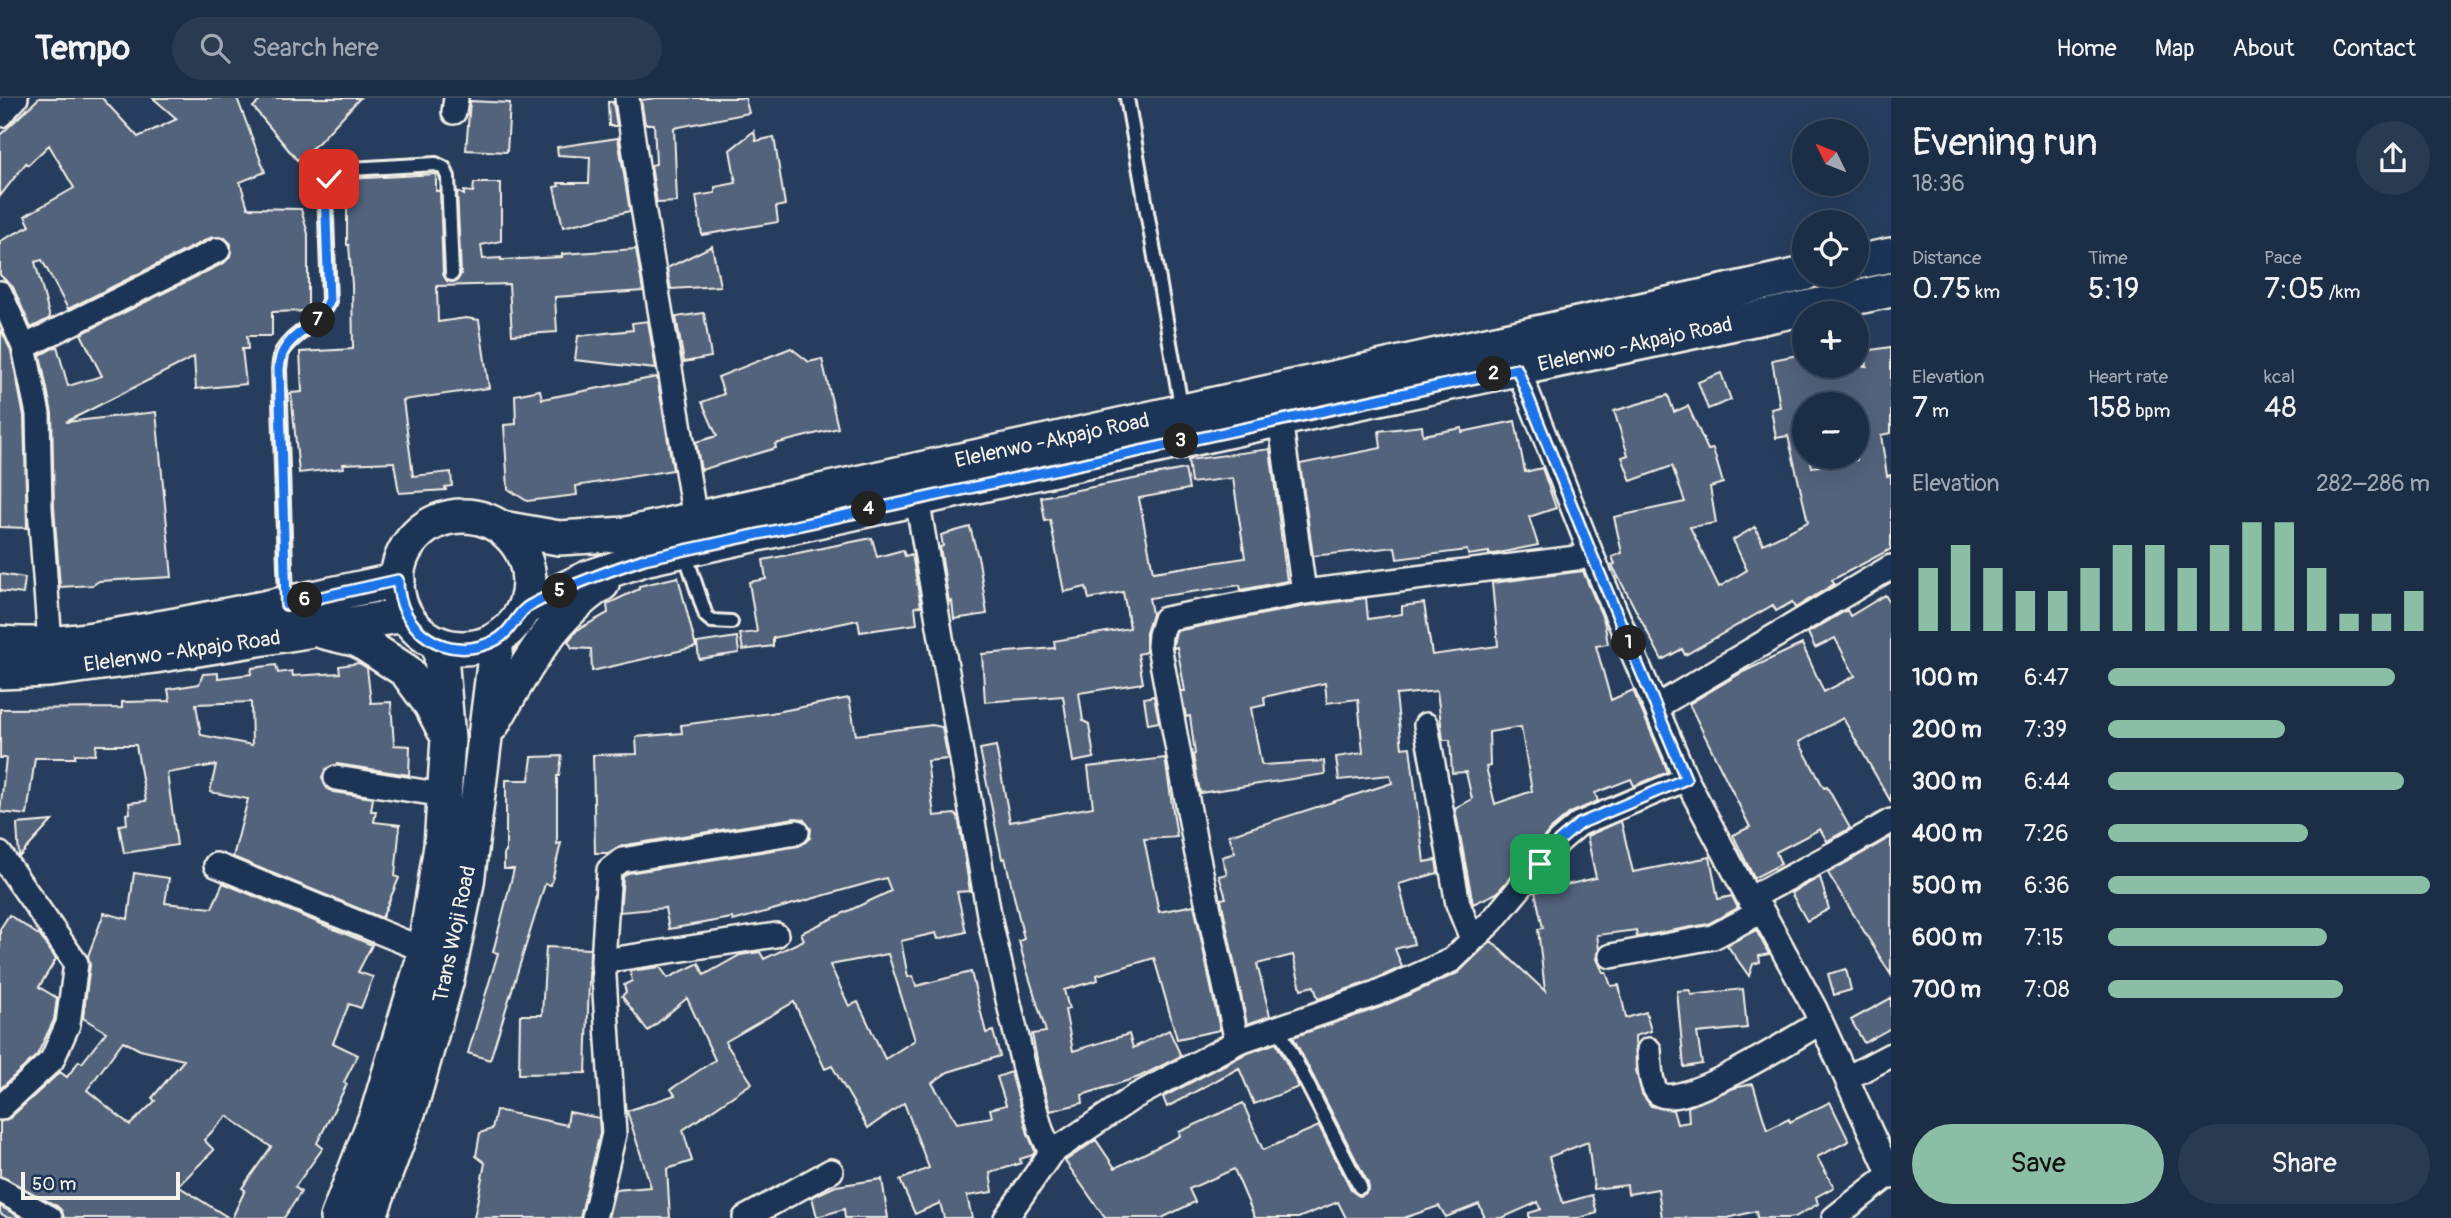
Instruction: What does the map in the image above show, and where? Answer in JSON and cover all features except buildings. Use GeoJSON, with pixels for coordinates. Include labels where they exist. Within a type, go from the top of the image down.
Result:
{"type":"FeatureCollection","features":[{"type":"Feature","properties":{"kind":"main road"},"geometry":{"type":"LineString","coordinates":[[1869,260],[1891,255]]}},
{"type":"Feature","properties":{"kind":"main road","name":"Elelenwo -Akpajo Road"},"geometry":{"type":"LineString","coordinates":[[502,528],[559,538],[626,534],[1792,277]]}},
{"type":"Feature","properties":{"kind":"main road","name":"Elelenwo -Akpajo Road"},"geometry":{"type":"LineString","coordinates":[[525,608],[587,578],[644,559],[1280,419],[1891,289]]}},
{"type":"Feature","properties":{"kind":"main road"},"geometry":{"type":"LineString","coordinates":[[460,516],[482,518],[502,528],[518,544],[528,565],[530,587],[525,608],[513,626],[498,640],[477,648],[456,649],[440,645],[418,632],[405,615],[398,595],[397,573],[404,551],[419,533],[438,521],[460,516]]}},
{"type":"Feature","properties":{"kind":"main road"},"geometry":{"type":"LineString","coordinates":[[484,739],[526,666],[559,622],[593,590],[644,559]]}},
{"type":"Feature","properties":{"kind":"main road","name":"Elelenwo -Akpajo Road"},"geometry":{"type":"LineString","coordinates":[[0,643],[33,646],[106,638],[286,605],[398,580]]}},
{"type":"Feature","properties":{"kind":"main road","name":"Elelenwo -Akpajo Road"},"geometry":{"type":"LineString","coordinates":[[0,671],[49,670],[318,631],[405,615]]}},
{"type":"Feature","properties":{"kind":"main road"},"geometry":{"type":"LineString","coordinates":[[318,631],[358,640],[406,671],[431,705],[448,739]]}},
{"type":"Feature","properties":{"kind":"main road","name":"Trans Woji Road"},"geometry":{"type":"LineString","coordinates":[[369,1218],[412,1102],[447,979],[467,883],[498,640]]}},
{"type":"Feature","properties":{"kind":"main road","name":"Trans Woji Road"},"geometry":{"type":"LineString","coordinates":[[337,1218],[378,1111],[422,964],[441,846],[448,739],[440,645]]}},
{"type":"Feature","properties":{"kind":"street"},"geometry":{"type":"LineString","coordinates":[[0,115],[16,98]]}},
{"type":"Feature","properties":{"kind":"street"},"geometry":{"type":"LineString","coordinates":[[628,98],[643,207],[695,519]]}},
{"type":"Feature","properties":{"kind":"street"},"geometry":{"type":"LineString","coordinates":[[24,347],[218,250]]}},
{"type":"Feature","properties":{"kind":"street"},"geometry":{"type":"LineString","coordinates":[[0,293],[24,347],[38,414],[40,508],[50,644]]}},
{"type":"Feature","properties":{"kind":"street"},"geometry":{"type":"LineString","coordinates":[[1517,369],[1686,779],[1821,1022],[1890,1175],[1834,1218]]}},
{"type":"Feature","properties":{"kind":"street"},"geometry":{"type":"LineString","coordinates":[[1280,419],[1304,592]]}},
{"type":"Feature","properties":{"kind":"street"},"geometry":{"type":"LineString","coordinates":[[917,499],[991,926],[1026,1077],[1041,1130],[1051,1153]]}},
{"type":"Feature","properties":{"kind":"street"},"geometry":{"type":"LineString","coordinates":[[1237,1042],[1196,849],[1159,646],[1165,618],[1304,592],[1592,555]]}},
{"type":"Feature","properties":{"kind":"street"},"geometry":{"type":"LineString","coordinates":[[1656,707],[1891,567]]}},
{"type":"Feature","properties":{"kind":"street"},"geometry":{"type":"LineString","coordinates":[[1426,725],[1458,904],[1472,939]]}},
{"type":"Feature","properties":{"kind":"street"},"geometry":{"type":"LineString","coordinates":[[336,778],[444,794]]}},
{"type":"Feature","properties":{"kind":"street"},"geometry":{"type":"LineString","coordinates":[[1006,1218],[1051,1153],[1134,1097],[1237,1042],[1376,994],[1452,960],[1492,921],[1559,841],[1579,824],[1686,779]]}},
{"type":"Feature","properties":{"kind":"street"},"geometry":{"type":"LineString","coordinates":[[1611,956],[1713,937],[1755,905],[1891,821]]}},
{"type":"Feature","properties":{"kind":"street"},"geometry":{"type":"LineString","coordinates":[[594,1218],[614,1134],[603,961],[609,870],[616,863],[797,832]]}},
{"type":"Feature","properties":{"kind":"street"},"geometry":{"type":"LineString","coordinates":[[0,855],[76,963],[68,1024],[52,1060],[0,1108]]}},
{"type":"Feature","properties":{"kind":"street"},"geometry":{"type":"LineString","coordinates":[[216,865],[424,950]]}},
{"type":"Feature","properties":{"kind":"street"},"geometry":{"type":"LineString","coordinates":[[603,961],[776,935]]}},
{"type":"Feature","properties":{"kind":"street"},"geometry":{"type":"LineString","coordinates":[[1648,1049],[1654,1088],[1660,1094],[1671,1097],[1733,1074],[1821,1022]]}},
{"type":"Feature","properties":{"kind":"street"},"geometry":{"type":"LineString","coordinates":[[1847,1078],[1891,1055]]}},
{"type":"Feature","properties":{"kind":"street"},"geometry":{"type":"LineString","coordinates":[[745,1218],[831,1171]]}},
{"type":"Feature","properties":{"kind":"street"},"geometry":{"type":"LineString","coordinates":[[0,1190],[50,1218]]}},
{"type":"Feature","properties":{"kind":"lane"},"geometry":{"type":"LineString","coordinates":[[1127,98],[1182,411]]}},
{"type":"Feature","properties":{"kind":"lane"},"geometry":{"type":"LineString","coordinates":[[286,605],[279,369],[282,353],[324,314],[329,301],[325,188],[329,179],[337,172],[350,169],[436,164],[444,168],[448,177],[452,274]]}},
{"type":"Feature","properties":{"kind":"lane"},"geometry":{"type":"LineString","coordinates":[[684,550],[706,616],[712,621],[731,622]]}},
{"type":"Feature","properties":{"kind":"lane"},"geometry":{"type":"LineString","coordinates":[[1279,1029],[1360,1187]]}},
{"type":"Feature","properties":{"kind":"route"},"geometry":{"type":"LineString","coordinates":[[329,179],[325,188],[329,301],[324,314],[282,353],[279,369],[286,605],[398,580],[398,595],[405,615],[418,632],[440,645],[456,649],[477,648],[498,640],[513,626],[525,608],[587,578],[644,559],[1517,369],[1686,779],[1579,824],[1559,841],[1540,864]]}}]}
